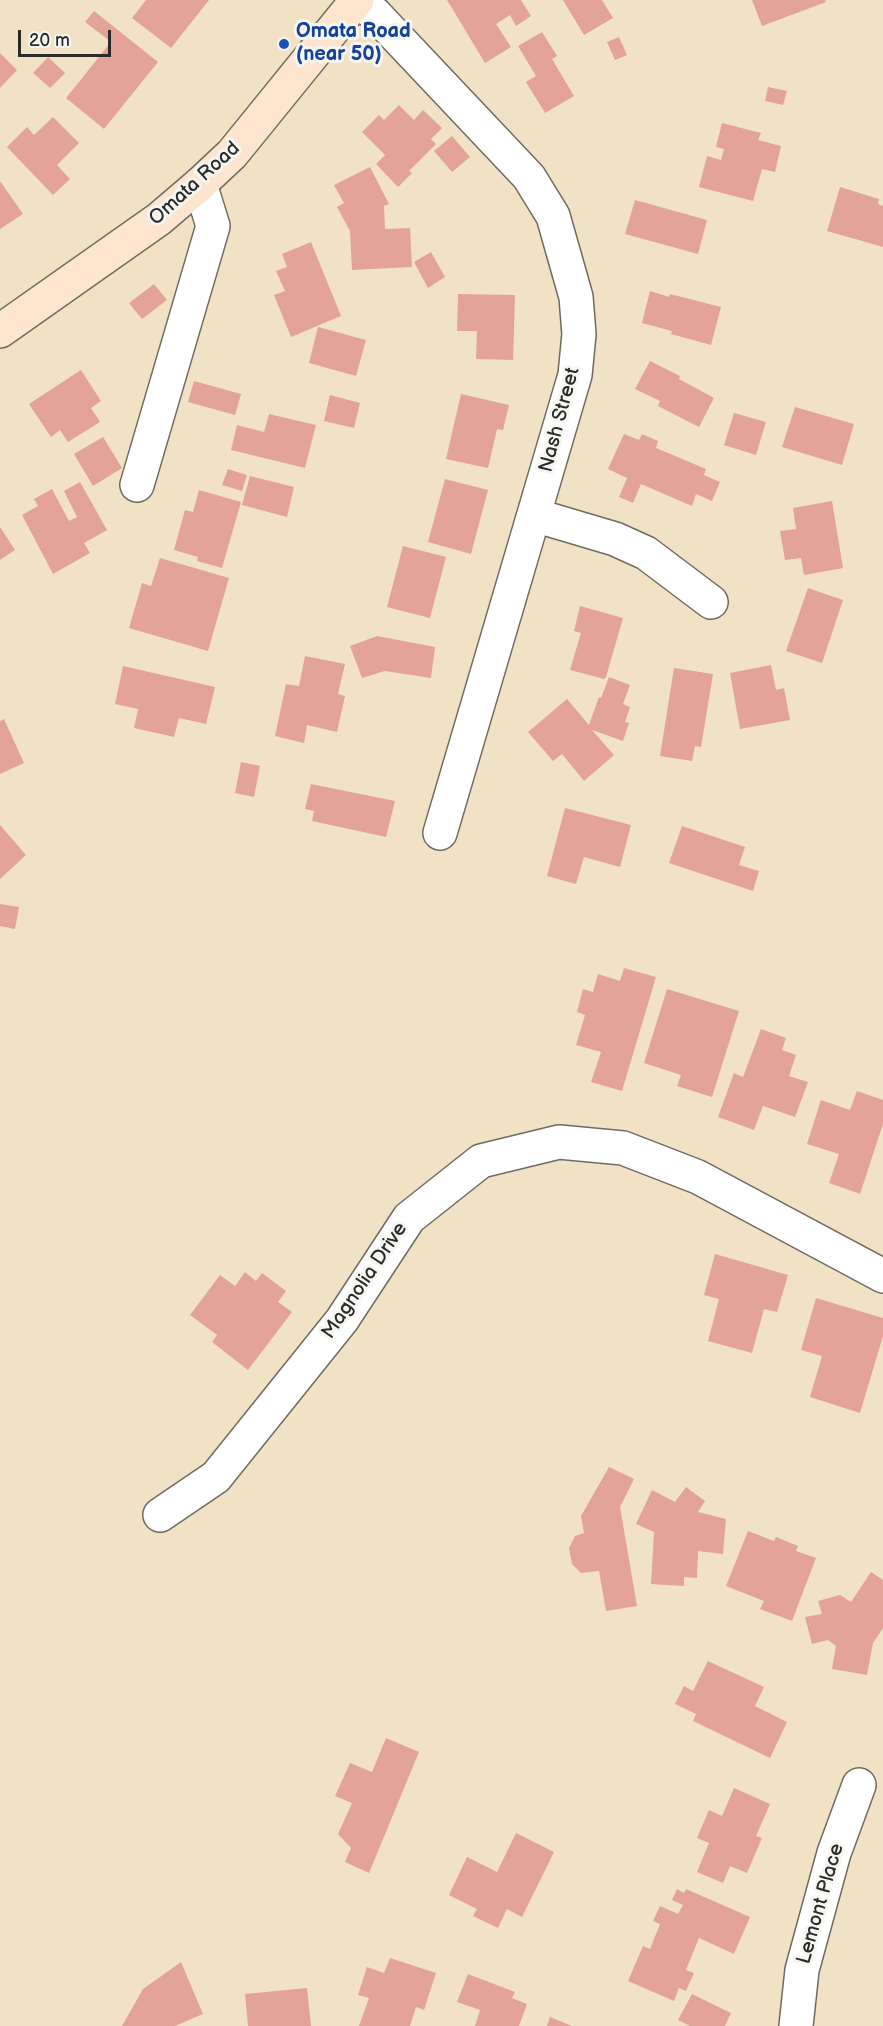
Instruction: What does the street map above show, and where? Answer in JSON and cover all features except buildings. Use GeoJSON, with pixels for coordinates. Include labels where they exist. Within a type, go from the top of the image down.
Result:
{"type":"FeatureCollection","features":[{"type":"Feature","properties":{"kind":"main road","name":"Omata Road"},"geometry":{"type":"LineString","coordinates":[[0,331],[159,219],[200,184],[232,154],[357,0]]}},
{"type":"Feature","properties":{"kind":"street","name":"Nash Street"},"geometry":{"type":"LineString","coordinates":[[357,0],[375,14],[529,177],[553,216],[576,297],[579,334],[575,375],[440,833]]}},
{"type":"Feature","properties":{"kind":"street"},"geometry":{"type":"LineString","coordinates":[[137,485],[213,226],[200,184]]}},
{"type":"Feature","properties":{"kind":"street"},"geometry":{"type":"LineString","coordinates":[[534,515],[615,539],[646,553],[711,602]]}},
{"type":"Feature","properties":{"kind":"street","name":"Magnolia Drive"},"geometry":{"type":"LineString","coordinates":[[159,1515],[216,1477],[342,1320],[409,1218],[481,1161],[559,1143],[623,1149],[698,1177],[883,1276]]}},
{"type":"Feature","properties":{"kind":"street","name":"Lemont Place"},"geometry":{"type":"LineString","coordinates":[[796,2026],[802,1970],[834,1853],[859,1785]]}},
{"type":"Feature","properties":{"kind":"place","name":"Omata Road (near 50)"},"geometry":{"type":"Point","coordinates":[284,44]}}]}
